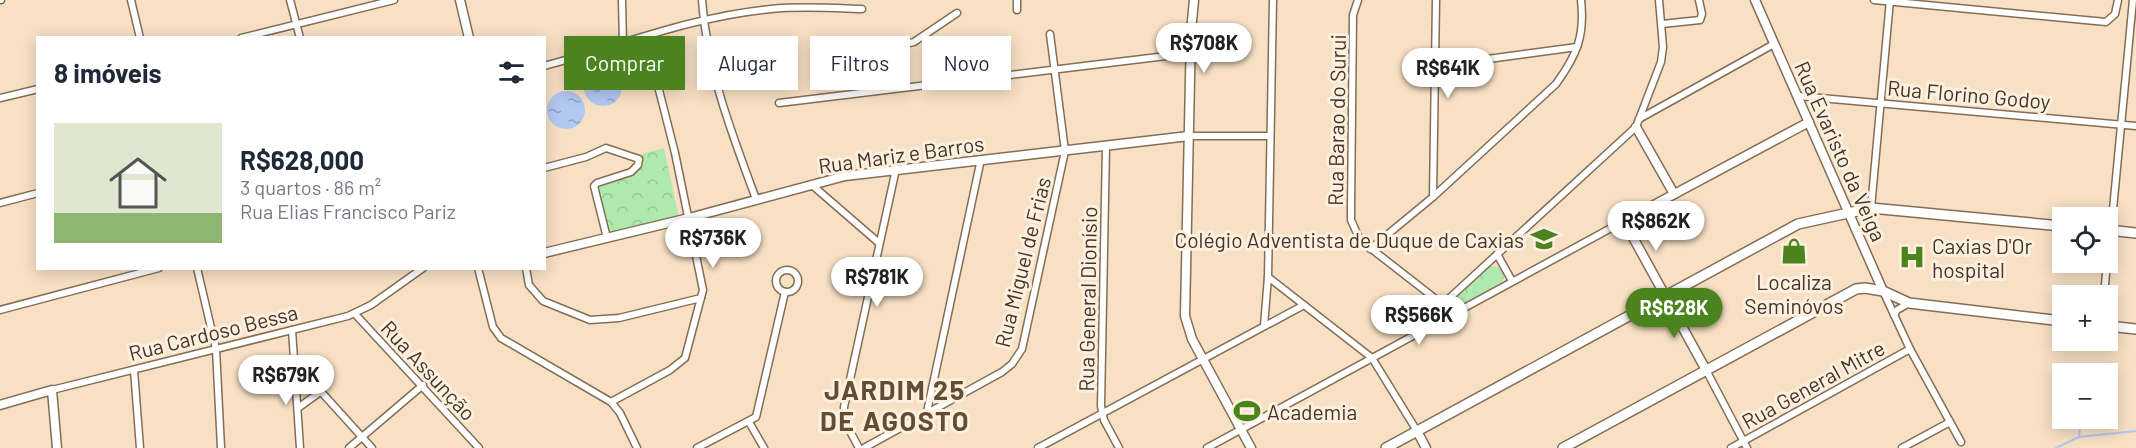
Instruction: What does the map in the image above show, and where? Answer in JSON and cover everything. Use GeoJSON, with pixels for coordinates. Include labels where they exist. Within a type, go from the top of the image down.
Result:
{"type":"FeatureCollection","features":[{"type":"Feature","properties":{"kind":"main road"},"geometry":{"type":"LineString","coordinates":[[460,0],[469,36]]}},
{"type":"Feature","properties":{"kind":"main road"},"geometry":{"type":"LineString","coordinates":[[1194,0],[1185,316],[1189,332],[1251,448]]}},
{"type":"Feature","properties":{"kind":"main road","name":"Rua Evaristo da Veiga"},"geometry":{"type":"LineString","coordinates":[[1755,0],[1883,291]]}},
{"type":"Feature","properties":{"kind":"main road"},"geometry":{"type":"LineString","coordinates":[[1706,370],[1624,221],[1809,122]]}},
{"type":"Feature","properties":{"kind":"main road"},"geometry":{"type":"LineString","coordinates":[[1637,123],[1674,194]]}},
{"type":"Feature","properties":{"kind":"main road","name":"Rua Mariz e Barros"},"geometry":{"type":"LineString","coordinates":[[546,253],[689,218],[845,176],[1189,136]]}},
{"type":"Feature","properties":{"kind":"main road"},"geometry":{"type":"LineString","coordinates":[[1386,448],[1798,224],[1848,211],[1871,208],[2052,225]]}},
{"type":"Feature","properties":{"kind":"main road"},"geometry":{"type":"LineString","coordinates":[[2118,231],[2136,233]]}},
{"type":"Feature","properties":{"kind":"main road"},"geometry":{"type":"LineString","coordinates":[[1563,448],[1856,289],[1883,291],[1909,303],[2052,320]]}},
{"type":"Feature","properties":{"kind":"main road"},"geometry":{"type":"LineString","coordinates":[[2118,327],[2136,329]]}},
{"type":"Feature","properties":{"kind":"main road"},"geometry":{"type":"LineString","coordinates":[[52,390],[57,448]]}},
{"type":"Feature","properties":{"kind":"main road","name":"Rua Cardoso Bessa"},"geometry":{"type":"LineString","coordinates":[[0,405],[52,390]]}},
{"type":"Feature","properties":{"kind":"main road"},"geometry":{"type":"LineString","coordinates":[[1417,431],[1425,448]]}},
{"type":"Feature","properties":{"kind":"street"},"geometry":{"type":"LineString","coordinates":[[131,0],[140,36]]}},
{"type":"Feature","properties":{"kind":"street"},"geometry":{"type":"LineString","coordinates":[[290,0],[299,36]]}},
{"type":"Feature","properties":{"kind":"street"},"geometry":{"type":"LineString","coordinates":[[249,36],[394,0]]}},
{"type":"Feature","properties":{"kind":"street"},"geometry":{"type":"LineString","coordinates":[[622,0],[623,36]]}},
{"type":"Feature","properties":{"kind":"street"},"geometry":{"type":"LineString","coordinates":[[702,0],[717,88],[756,199]]}},
{"type":"Feature","properties":{"kind":"street"},"geometry":{"type":"LineString","coordinates":[[1017,0],[1017,10]]}},
{"type":"Feature","properties":{"kind":"street"},"geometry":{"type":"LineString","coordinates":[[1264,326],[1268,277],[1273,0]]}},
{"type":"Feature","properties":{"kind":"street","name":"Rua Barao do Surui"},"geometry":{"type":"LineString","coordinates":[[1358,0],[1354,9],[1353,22],[1351,220],[1360,240],[1455,314]]}},
{"type":"Feature","properties":{"kind":"street"},"geometry":{"type":"LineString","coordinates":[[1433,197],[1436,0]]}},
{"type":"Feature","properties":{"kind":"street"},"geometry":{"type":"LineString","coordinates":[[1370,249],[1433,197],[1542,100],[1567,69],[1578,47],[1582,34],[1581,0]]}},
{"type":"Feature","properties":{"kind":"street"},"geometry":{"type":"LineString","coordinates":[[1637,123],[1661,62],[1662,24],[1659,0]]}},
{"type":"Feature","properties":{"kind":"street"},"geometry":{"type":"LineString","coordinates":[[1662,24],[1700,20],[1702,14],[1699,0]]}},
{"type":"Feature","properties":{"kind":"street"},"geometry":{"type":"LineString","coordinates":[[1874,0],[2106,22],[2115,14],[2118,0]]}},
{"type":"Feature","properties":{"kind":"street"},"geometry":{"type":"LineString","coordinates":[[2112,207],[2133,26],[2133,0]]}},
{"type":"Feature","properties":{"kind":"street"},"geometry":{"type":"LineString","coordinates":[[1871,208],[1890,1]]}},
{"type":"Feature","properties":{"kind":"street"},"geometry":{"type":"LineString","coordinates":[[653,36],[704,21],[771,8],[862,9]]}},
{"type":"Feature","properties":{"kind":"street"},"geometry":{"type":"LineString","coordinates":[[910,43],[957,13]]}},
{"type":"Feature","properties":{"kind":"street","name":"Rua Miguel de Frias"},"geometry":{"type":"LineString","coordinates":[[864,448],[1002,372],[1018,357],[1025,336],[1065,151],[1050,34]]}},
{"type":"Feature","properties":{"kind":"street"},"geometry":{"type":"LineString","coordinates":[[1443,304],[1637,123],[1774,44]]}},
{"type":"Feature","properties":{"kind":"street"},"geometry":{"type":"LineString","coordinates":[[1436,66],[1578,47]]}},
{"type":"Feature","properties":{"kind":"street"},"geometry":{"type":"LineString","coordinates":[[779,103],[1191,53]]}},
{"type":"Feature","properties":{"kind":"street"},"geometry":{"type":"LineString","coordinates":[[546,65],[564,61]]}},
{"type":"Feature","properties":{"kind":"street"},"geometry":{"type":"LineString","coordinates":[[0,98],[36,89]]}},
{"type":"Feature","properties":{"kind":"street"},"geometry":{"type":"LineString","coordinates":[[611,402],[670,370],[685,358],[701,298],[703,284],[659,90]]}},
{"type":"Feature","properties":{"kind":"street","name":"Rua Florino Godoy"},"geometry":{"type":"LineString","coordinates":[[1798,96],[2136,126]]}},
{"type":"Feature","properties":{"kind":"street","name":"Rua Mariz e Barros"},"geometry":{"type":"LineString","coordinates":[[1189,136],[1270,136]]}},
{"type":"Feature","properties":{"kind":"street","name":"Rua General Dionísio"},"geometry":{"type":"LineString","coordinates":[[1106,146],[1102,413],[1119,448]]}},
{"type":"Feature","properties":{"kind":"street"},"geometry":{"type":"LineString","coordinates":[[546,167],[586,157],[606,148],[639,159],[638,165],[631,172],[594,186],[607,238]]}},
{"type":"Feature","properties":{"kind":"street"},"geometry":{"type":"LineString","coordinates":[[927,412],[981,159]]}},
{"type":"Feature","properties":{"kind":"street"},"geometry":{"type":"LineString","coordinates":[[859,448],[844,420],[844,407],[896,169]]}},
{"type":"Feature","properties":{"kind":"street"},"geometry":{"type":"LineString","coordinates":[[812,185],[879,243]]}},
{"type":"Feature","properties":{"kind":"street"},"geometry":{"type":"LineString","coordinates":[[0,203],[36,194]]}},
{"type":"Feature","properties":{"kind":"street"},"geometry":{"type":"LineString","coordinates":[[1207,448],[1624,221]]}},
{"type":"Feature","properties":{"kind":"street"},"geometry":{"type":"LineString","coordinates":[[1497,254],[1512,281]]}},
{"type":"Feature","properties":{"kind":"street"},"geometry":{"type":"LineString","coordinates":[[0,310],[151,270]]}},
{"type":"Feature","properties":{"kind":"street"},"geometry":{"type":"LineString","coordinates":[[197,270],[216,349],[221,448]]}},
{"type":"Feature","properties":{"kind":"street","name":"Rua Cardoso Bessa"},"geometry":{"type":"LineString","coordinates":[[52,390],[356,314],[413,278],[421,270]]}},
{"type":"Feature","properties":{"kind":"street"},"geometry":{"type":"LineString","coordinates":[[479,270],[493,327],[501,338],[611,402],[620,413],[637,448]]}},
{"type":"Feature","properties":{"kind":"street"},"geometry":{"type":"LineString","coordinates":[[526,270],[529,285],[543,301],[590,320],[618,318],[701,298]]}},
{"type":"Feature","properties":{"kind":"street"},"geometry":{"type":"LineString","coordinates":[[1268,277],[1372,358],[1417,431]]}},
{"type":"Feature","properties":{"kind":"street","name":"Rua Evaristo da Veiga"},"geometry":{"type":"LineString","coordinates":[[1883,291],[1910,349],[1961,442]]}},
{"type":"Feature","properties":{"kind":"street"},"geometry":{"type":"LineString","coordinates":[[697,448],[756,417],[784,292]]}},
{"type":"Feature","properties":{"kind":"street"},"geometry":{"type":"LineString","coordinates":[[1894,315],[1897,310],[1909,303]]}},
{"type":"Feature","properties":{"kind":"street"},"geometry":{"type":"LineString","coordinates":[[1038,448],[1304,305]]}},
{"type":"Feature","properties":{"kind":"street","name":"Rua Assunção"},"geometry":{"type":"LineString","coordinates":[[356,314],[479,448]]}},
{"type":"Feature","properties":{"kind":"street"},"geometry":{"type":"LineString","coordinates":[[292,330],[300,448]]}},
{"type":"Feature","properties":{"kind":"street","name":"Rua General Mitre"},"geometry":{"type":"LineString","coordinates":[[1731,448],[1910,349]]}},
{"type":"Feature","properties":{"kind":"street"},"geometry":{"type":"LineString","coordinates":[[295,363],[372,448]]}},
{"type":"Feature","properties":{"kind":"street"},"geometry":{"type":"LineString","coordinates":[[134,370],[140,448]]}},
{"type":"Feature","properties":{"kind":"street"},"geometry":{"type":"LineString","coordinates":[[1706,370],[1747,448]]}},
{"type":"Feature","properties":{"kind":"street"},"geometry":{"type":"LineString","coordinates":[[349,448],[423,385]]}},
{"type":"Feature","properties":{"kind":"street"},"geometry":{"type":"LineString","coordinates":[[298,408],[320,392]]}},
{"type":"Feature","properties":{"kind":"street"},"geometry":{"type":"LineString","coordinates":[[749,422],[764,448]]}},
{"type":"Feature","properties":{"kind":"street"},"geometry":{"type":"LineString","coordinates":[[1902,448],[1950,422]]}},
{"type":"Feature","properties":{"kind":"green space"},"geometry":{"type":"Polygon","coordinates":[[[664,148],[679,218],[610,235],[596,186],[623,178],[641,167],[642,154],[664,148]]]}},
{"type":"Feature","properties":{"kind":"green space"},"geometry":{"type":"Polygon","coordinates":[[[1489,266],[1496,266],[1502,270],[1504,277],[1502,282],[1458,307],[1452,306],[1451,301],[1489,266]]]}},
{"type":"Feature","properties":{"kind":"water"},"geometry":{"type":"Polygon","coordinates":[[[585,90],[621,90],[616,100],[603,106],[590,100],[585,90]]]}},
{"type":"Feature","properties":{"kind":"water"},"geometry":{"type":"Polygon","coordinates":[[[566,91],[579,97],[585,110],[579,123],[566,129],[553,123],[547,110],[553,97],[566,91]]]}},
{"type":"Feature","properties":{"kind":"waterway"},"geometry":{"type":"LineString","coordinates":[[2079,437],[2080,429]]}},
{"type":"Feature","properties":{"kind":"waterway"},"geometry":{"type":"LineString","coordinates":[[2056,448],[2079,437],[2136,431]]}},
{"type":"Feature","properties":{"kind":"place","name":"Colégio Adventista de Duque de Caxias"},"geometry":{"type":"Point","coordinates":[1544,239]}},
{"type":"Feature","properties":{"kind":"place","name":"Localiza Seminóvos"},"geometry":{"type":"Point","coordinates":[1794,251]}},
{"type":"Feature","properties":{"kind":"place","name":"Caxias D'Or hospital"},"geometry":{"type":"Point","coordinates":[1912,257]}},
{"type":"Feature","properties":{"kind":"place","name":"Academia"},"geometry":{"type":"Point","coordinates":[1247,411]}},
{"type":"Feature","properties":{"kind":"district","name":"JARDIM 25 DE AGOSTO"},"geometry":{"type":"Point","coordinates":[895,404]}}]}
